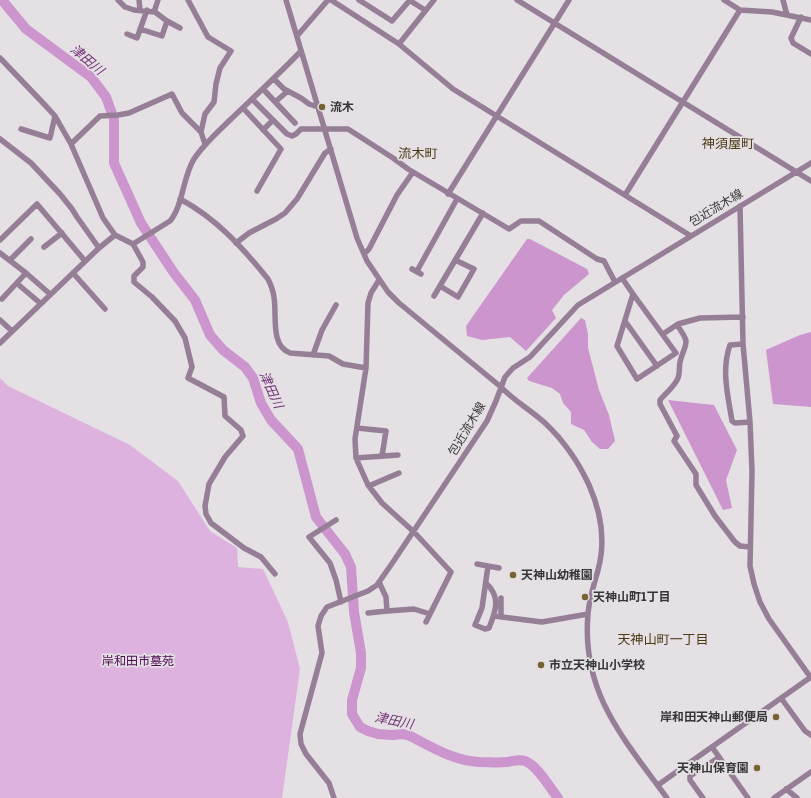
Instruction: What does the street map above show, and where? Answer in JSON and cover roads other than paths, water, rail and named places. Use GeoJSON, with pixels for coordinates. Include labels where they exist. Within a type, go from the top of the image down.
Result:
{"type":"FeatureCollection","features":[{"type":"Feature","properties":{"kind":"street"},"geometry":{"type":"LineString","coordinates":[[118,0],[125,7],[154,12],[180,28]]}},
{"type":"Feature","properties":{"kind":"street"},"geometry":{"type":"LineString","coordinates":[[127,34],[137,38],[143,10],[139,0]]}},
{"type":"Feature","properties":{"kind":"street"},"geometry":{"type":"LineString","coordinates":[[154,12],[158,0]]}},
{"type":"Feature","properties":{"kind":"street"},"geometry":{"type":"LineString","coordinates":[[188,0],[208,37],[231,51],[220,68],[214,102],[205,114],[201,132]]}},
{"type":"Feature","properties":{"kind":"street"},"geometry":{"type":"LineString","coordinates":[[286,0],[357,238],[364,254],[379,280],[399,304],[544,423],[563,442],[572,453],[580,467],[596,502],[602,539],[601,554],[588,614],[589,659],[598,692],[612,721],[667,798]]}},
{"type":"Feature","properties":{"kind":"street"},"geometry":{"type":"LineString","coordinates":[[297,36],[329,0],[399,44],[453,89],[691,236]]}},
{"type":"Feature","properties":{"kind":"street"},"geometry":{"type":"LineString","coordinates":[[359,0],[392,21],[409,0],[425,10]]}},
{"type":"Feature","properties":{"kind":"street"},"geometry":{"type":"LineString","coordinates":[[399,44],[434,0]]}},
{"type":"Feature","properties":{"kind":"street"},"geometry":{"type":"LineString","coordinates":[[517,0],[811,181]]}},
{"type":"Feature","properties":{"kind":"street"},"geometry":{"type":"LineString","coordinates":[[448,194],[569,0]]}},
{"type":"Feature","properties":{"kind":"street"},"geometry":{"type":"LineString","coordinates":[[724,0],[740,10],[787,15],[811,20]]}},
{"type":"Feature","properties":{"kind":"street"},"geometry":{"type":"LineString","coordinates":[[783,0],[787,15]]}},
{"type":"Feature","properties":{"kind":"street"},"geometry":{"type":"LineString","coordinates":[[625,195],[740,10]]}},
{"type":"Feature","properties":{"kind":"street"},"geometry":{"type":"LineString","coordinates":[[801,17],[792,41],[811,54]]}},
{"type":"Feature","properties":{"kind":"street"},"geometry":{"type":"LineString","coordinates":[[140,29],[162,36],[167,21]]}},
{"type":"Feature","properties":{"kind":"street"},"geometry":{"type":"LineString","coordinates":[[133,244],[158,230],[172,219],[193,160],[205,144],[242,108],[274,80],[301,51]]}},
{"type":"Feature","properties":{"kind":"street"},"geometry":{"type":"LineString","coordinates":[[0,58],[55,116],[71,144],[103,218],[115,235],[133,244],[143,262],[143,268],[134,276],[134,282],[152,297],[175,322],[185,338],[192,367],[188,378],[224,397],[225,416],[241,430],[243,436],[225,457],[209,484],[205,506],[208,518],[211,523],[244,548],[261,557],[275,574]]}},
{"type":"Feature","properties":{"kind":"street"},"geometry":{"type":"LineString","coordinates":[[274,80],[309,104],[318,107]]}},
{"type":"Feature","properties":{"kind":"street"},"geometry":{"type":"LineString","coordinates":[[263,89],[295,123]]}},
{"type":"Feature","properties":{"kind":"street"},"geometry":{"type":"LineString","coordinates":[[275,102],[288,91]]}},
{"type":"Feature","properties":{"kind":"street"},"geometry":{"type":"LineString","coordinates":[[71,144],[100,116],[129,113],[172,94],[182,113],[201,132],[205,144]]}},
{"type":"Feature","properties":{"kind":"street"},"geometry":{"type":"LineString","coordinates":[[252,99],[287,134],[292,136],[301,129],[348,129],[448,194],[509,228],[521,220],[539,221],[597,259],[604,261],[615,282]]}},
{"type":"Feature","properties":{"kind":"street"},"geometry":{"type":"LineString","coordinates":[[242,108],[281,149],[257,191]]}},
{"type":"Feature","properties":{"kind":"street"},"geometry":{"type":"LineString","coordinates":[[21,129],[50,138],[55,116]]}},
{"type":"Feature","properties":{"kind":"street"},"geometry":{"type":"LineString","coordinates":[[263,130],[273,120]]}},
{"type":"Feature","properties":{"kind":"street"},"geometry":{"type":"LineString","coordinates":[[0,138],[31,163],[60,194],[99,248]]}},
{"type":"Feature","properties":{"kind":"street"},"geometry":{"type":"LineString","coordinates":[[236,243],[249,233],[285,213],[297,199],[325,153],[331,149]]}},
{"type":"Feature","properties":{"kind":"street","name":"包近流木線"},"geometry":{"type":"LineString","coordinates":[[334,798],[329,783],[306,754],[301,744],[300,734],[322,654],[318,626],[321,616],[327,607],[368,590],[379,582],[414,532],[487,421],[505,377],[513,368],[530,357],[578,305],[811,163]]}},
{"type":"Feature","properties":{"kind":"street"},"geometry":{"type":"LineString","coordinates":[[364,254],[369,249],[397,195],[413,172]]}},
{"type":"Feature","properties":{"kind":"street"},"geometry":{"type":"LineString","coordinates":[[180,199],[205,214],[236,243],[268,279],[272,289],[275,305],[276,339],[279,346],[284,351],[290,354],[329,356],[343,364],[366,368]]}},
{"type":"Feature","properties":{"kind":"street"},"geometry":{"type":"LineString","coordinates":[[417,271],[457,199]]}},
{"type":"Feature","properties":{"kind":"street"},"geometry":{"type":"LineString","coordinates":[[0,240],[37,204],[85,261]]}},
{"type":"Feature","properties":{"kind":"street"},"geometry":{"type":"LineString","coordinates":[[658,785],[811,677],[769,619],[760,602],[750,566],[752,497],[750,422],[743,344],[740,206]]}},
{"type":"Feature","properties":{"kind":"street"},"geometry":{"type":"LineString","coordinates":[[434,296],[482,213]]}},
{"type":"Feature","properties":{"kind":"street"},"geometry":{"type":"LineString","coordinates":[[44,247],[62,233]]}},
{"type":"Feature","properties":{"kind":"street"},"geometry":{"type":"LineString","coordinates":[[0,343],[73,272],[115,235]]}},
{"type":"Feature","properties":{"kind":"street"},"geometry":{"type":"LineString","coordinates":[[10,260],[31,239]]}},
{"type":"Feature","properties":{"kind":"street"},"geometry":{"type":"LineString","coordinates":[[0,252],[50,294]]}},
{"type":"Feature","properties":{"kind":"street"},"geometry":{"type":"LineString","coordinates":[[440,286],[458,297],[474,269],[455,260]]}},
{"type":"Feature","properties":{"kind":"street"},"geometry":{"type":"LineString","coordinates":[[73,272],[106,309]]}},
{"type":"Feature","properties":{"kind":"street"},"geometry":{"type":"LineString","coordinates":[[2,299],[26,273]]}},
{"type":"Feature","properties":{"kind":"street"},"geometry":{"type":"LineString","coordinates":[[622,278],[676,353],[637,379],[617,346],[626,321],[633,294]]}},
{"type":"Feature","properties":{"kind":"street"},"geometry":{"type":"LineString","coordinates":[[379,280],[371,293],[368,303],[366,368],[357,428],[355,446],[356,458],[368,485],[382,503],[414,532],[452,572],[426,622]]}},
{"type":"Feature","properties":{"kind":"street"},"geometry":{"type":"LineString","coordinates":[[20,286],[40,304]]}},
{"type":"Feature","properties":{"kind":"street"},"geometry":{"type":"LineString","coordinates":[[313,355],[322,330],[336,305]]}},
{"type":"Feature","properties":{"kind":"street"},"geometry":{"type":"LineString","coordinates":[[663,334],[687,321],[700,318],[743,317]]}},
{"type":"Feature","properties":{"kind":"street"},"geometry":{"type":"LineString","coordinates":[[0,320],[12,331]]}},
{"type":"Feature","properties":{"kind":"street"},"geometry":{"type":"LineString","coordinates":[[626,321],[657,366]]}},
{"type":"Feature","properties":{"kind":"street"},"geometry":{"type":"LineString","coordinates":[[678,325],[687,341],[686,349],[680,362],[679,377],[660,400],[660,404],[677,436],[674,441],[696,474],[696,485],[715,516],[735,542],[740,546],[750,547]]}},
{"type":"Feature","properties":{"kind":"street"},"geometry":{"type":"LineString","coordinates":[[743,344],[730,345],[725,378],[732,421],[735,423],[750,422]]}},
{"type":"Feature","properties":{"kind":"street"},"geometry":{"type":"LineString","coordinates":[[357,428],[386,430],[382,456]]}},
{"type":"Feature","properties":{"kind":"street"},"geometry":{"type":"LineString","coordinates":[[356,458],[398,456]]}},
{"type":"Feature","properties":{"kind":"street"},"geometry":{"type":"LineString","coordinates":[[368,485],[399,473]]}},
{"type":"Feature","properties":{"kind":"street"},"geometry":{"type":"LineString","coordinates":[[336,520],[309,538],[330,563],[343,601]]}},
{"type":"Feature","properties":{"kind":"street"},"geometry":{"type":"LineString","coordinates":[[477,564],[499,568]]}},
{"type":"Feature","properties":{"kind":"street"},"geometry":{"type":"LineString","coordinates":[[486,583],[496,598],[496,612],[489,628],[485,629],[475,625],[482,608],[488,566]]}},
{"type":"Feature","properties":{"kind":"street"},"geometry":{"type":"LineString","coordinates":[[379,582],[386,597],[387,611]]}},
{"type":"Feature","properties":{"kind":"street"},"geometry":{"type":"LineString","coordinates":[[501,598],[501,617]]}},
{"type":"Feature","properties":{"kind":"street"},"geometry":{"type":"LineString","coordinates":[[368,613],[414,609],[430,614]]}},
{"type":"Feature","properties":{"kind":"street"},"geometry":{"type":"LineString","coordinates":[[494,616],[542,622],[588,614]]}},
{"type":"Feature","properties":{"kind":"street"},"geometry":{"type":"LineString","coordinates":[[781,698],[805,731],[811,735]]}},
{"type":"Feature","properties":{"kind":"street"},"geometry":{"type":"LineString","coordinates":[[712,747],[718,758],[748,798]]}},
{"type":"Feature","properties":{"kind":"street"},"geometry":{"type":"LineString","coordinates":[[704,798],[690,780],[690,776],[718,758]]}},
{"type":"Feature","properties":{"kind":"street"},"geometry":{"type":"LineString","coordinates":[[774,798],[811,772]]}},
{"type":"Feature","properties":{"kind":"street"},"geometry":{"type":"LineString","coordinates":[[786,789],[797,798]]}},
{"type":"Feature","properties":{"kind":"waterway","name":"津田川"},"geometry":{"type":"LineString","coordinates":[[2,0],[26,29],[91,77],[106,97],[114,119],[114,163],[141,223],[174,273],[195,300],[210,335],[223,350],[245,367],[253,378],[261,403],[271,420],[298,449],[316,517],[345,554],[351,567],[354,612],[361,653],[361,668],[352,700],[352,714],[360,727],[378,734],[403,734],[410,736],[443,753],[470,761],[525,761],[530,763],[539,772],[558,798]]}},
{"type":"Feature","properties":{"kind":"place","name":"流木"},"geometry":{"type":"Point","coordinates":[322,107]}},
{"type":"Feature","properties":{"kind":"place","name":"天神山幼稚園"},"geometry":{"type":"Point","coordinates":[513,575]}},
{"type":"Feature","properties":{"kind":"place","name":"天神山町1丁目"},"geometry":{"type":"Point","coordinates":[585,597]}},
{"type":"Feature","properties":{"kind":"place","name":"市立天神山小学校"},"geometry":{"type":"Point","coordinates":[541,665]}},
{"type":"Feature","properties":{"kind":"place","name":"岸和田天神山郵便局"},"geometry":{"type":"Point","coordinates":[776,717]}},
{"type":"Feature","properties":{"kind":"place","name":"天神山保育園"},"geometry":{"type":"Point","coordinates":[757,768]}},
{"type":"Feature","properties":{"kind":"district","name":"神須屋町"},"geometry":{"type":"Point","coordinates":[728,144]}},
{"type":"Feature","properties":{"kind":"district","name":"流木町"},"geometry":{"type":"Point","coordinates":[418,154]}},
{"type":"Feature","properties":{"kind":"district","name":"天神山町一丁目"},"geometry":{"type":"Point","coordinates":[663,640]}},
{"type":"Feature","properties":{"kind":"park label","name":"岸和田市墓苑"},"geometry":{"type":"Point","coordinates":[138,661]}}]}
